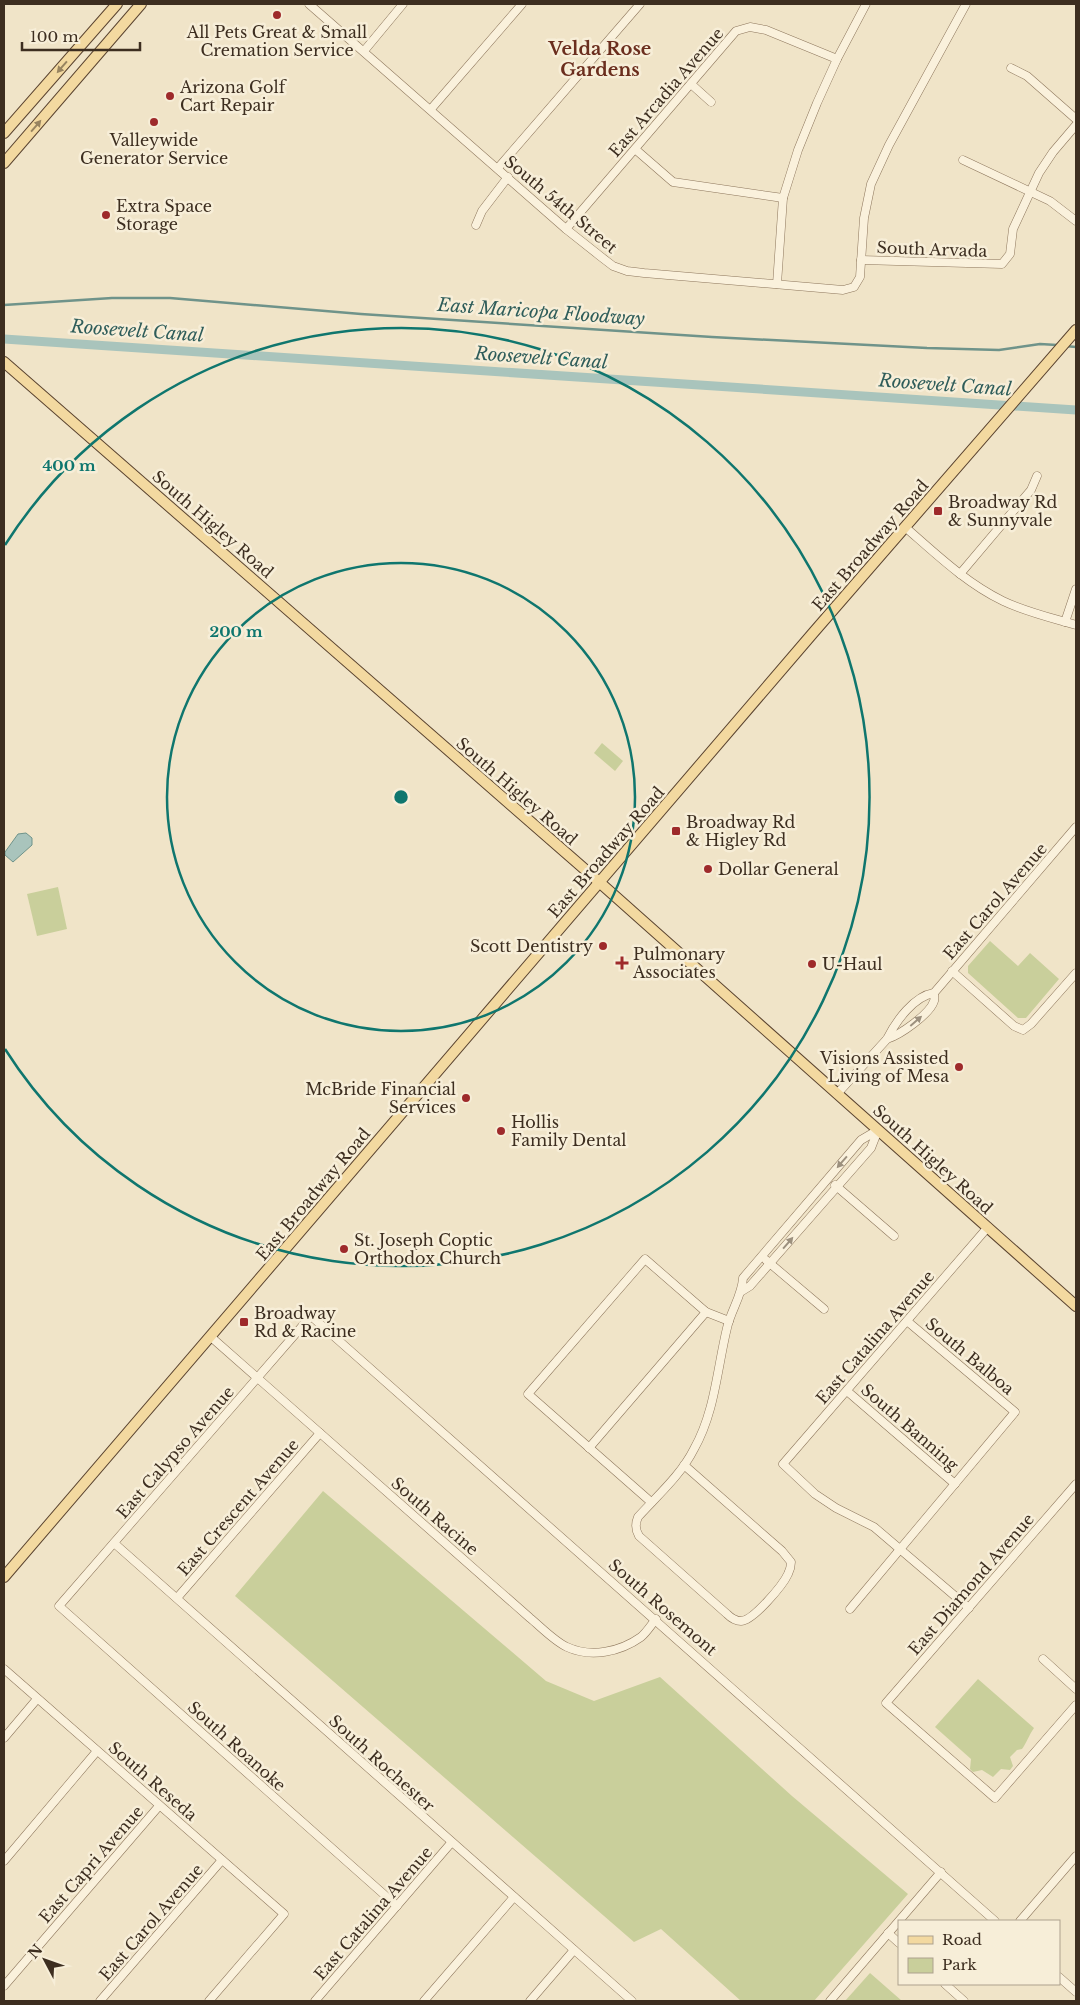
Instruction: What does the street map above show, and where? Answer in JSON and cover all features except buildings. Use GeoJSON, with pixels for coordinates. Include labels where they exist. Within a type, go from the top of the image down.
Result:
{"type":"FeatureCollection","features":[{"type":"Feature","properties":{"kind":"main road"},"geometry":{"type":"LineString","coordinates":[[4,133],[117,4]]}},
{"type":"Feature","properties":{"kind":"main road"},"geometry":{"type":"LineString","coordinates":[[4,163],[141,4]]}},
{"type":"Feature","properties":{"kind":"main road","name":"East Broadway Road"},"geometry":{"type":"LineString","coordinates":[[4,1577],[1075,331]]}},
{"type":"Feature","properties":{"kind":"main road","name":"South Higley Road"},"geometry":{"type":"LineString","coordinates":[[4,362],[600,883],[1076,1306]]}},
{"type":"Feature","properties":{"kind":"street","name":"South 54th Street"},"geometry":{"type":"LineString","coordinates":[[309,4],[566,229],[613,266],[627,271],[843,290],[854,287],[860,277],[861,260]]}},
{"type":"Feature","properties":{"kind":"street"},"geometry":{"type":"LineString","coordinates":[[430,109],[522,4]]}},
{"type":"Feature","properties":{"kind":"street"},"geometry":{"type":"LineString","coordinates":[[498,168],[640,4]]}},
{"type":"Feature","properties":{"kind":"street"},"geometry":{"type":"LineString","coordinates":[[776,284],[783,198],[798,150],[816,103],[866,4]]}},
{"type":"Feature","properties":{"kind":"street"},"geometry":{"type":"LineString","coordinates":[[861,260],[864,218],[871,184],[889,145],[966,4]]}},
{"type":"Feature","properties":{"kind":"street"},"geometry":{"type":"LineString","coordinates":[[364,51],[399,5]]}},
{"type":"Feature","properties":{"kind":"street","name":"East Arcadia Avenue"},"geometry":{"type":"LineString","coordinates":[[566,229],[736,31],[750,28],[766,30],[837,59]]}},
{"type":"Feature","properties":{"kind":"street"},"geometry":{"type":"LineString","coordinates":[[1011,68],[1027,76],[1076,119]]}},
{"type":"Feature","properties":{"kind":"street"},"geometry":{"type":"LineString","coordinates":[[691,84],[711,102]]}},
{"type":"Feature","properties":{"kind":"street"},"geometry":{"type":"LineString","coordinates":[[1030,191],[1039,172],[1076,125]]}},
{"type":"Feature","properties":{"kind":"street"},"geometry":{"type":"LineString","coordinates":[[636,149],[673,182],[783,198]]}},
{"type":"Feature","properties":{"kind":"street"},"geometry":{"type":"LineString","coordinates":[[963,160],[1050,201],[1076,221]]}},
{"type":"Feature","properties":{"kind":"street"},"geometry":{"type":"LineString","coordinates":[[476,225],[482,211],[508,177]]}},
{"type":"Feature","properties":{"kind":"street","name":"South Arvada"},"geometry":{"type":"LineString","coordinates":[[861,260],[1002,264],[1010,254],[1014,229],[1030,191]]}},
{"type":"Feature","properties":{"kind":"street"},"geometry":{"type":"LineString","coordinates":[[960,574],[1031,490],[1037,476]]}},
{"type":"Feature","properties":{"kind":"street"},"geometry":{"type":"LineString","coordinates":[[906,527],[960,574],[1003,600],[1076,625]]}},
{"type":"Feature","properties":{"kind":"street"},"geometry":{"type":"LineString","coordinates":[[1065,622],[1076,589]]}},
{"type":"Feature","properties":{"kind":"street","name":"East Carol Avenue"},"geometry":{"type":"LineString","coordinates":[[887,1039],[897,1036],[934,1002],[934,993],[1076,827]]}},
{"type":"Feature","properties":{"kind":"street"},"geometry":{"type":"LineString","coordinates":[[952,971],[1014,1026],[1023,1030],[1031,1024],[1076,973]]}},
{"type":"Feature","properties":{"kind":"street","name":"East Carol Avenue"},"geometry":{"type":"LineString","coordinates":[[838,1094],[887,1039],[892,1029],[912,1006],[926,994],[934,993]]}},
{"type":"Feature","properties":{"kind":"street"},"geometry":{"type":"LineString","coordinates":[[684,1465],[788,1557],[790,1569],[788,1576],[758,1612],[742,1622],[734,1620],[639,1536],[636,1531],[638,1517],[684,1465],[694,1451],[705,1426],[714,1395],[729,1321],[742,1291],[743,1278],[862,1140],[878,1130]]}},
{"type":"Feature","properties":{"kind":"street"},"geometry":{"type":"LineString","coordinates":[[742,1291],[750,1286],[871,1148],[878,1130]]}},
{"type":"Feature","properties":{"kind":"street"},"geometry":{"type":"LineString","coordinates":[[828,1178],[894,1236]]}},
{"type":"Feature","properties":{"kind":"street","name":"East Catalina Avenue"},"geometry":{"type":"LineString","coordinates":[[901,1549],[874,1527],[836,1508],[815,1494],[783,1464],[988,1228]]}},
{"type":"Feature","properties":{"kind":"street"},"geometry":{"type":"LineString","coordinates":[[761,1255],[824,1310]]}},
{"type":"Feature","properties":{"kind":"street"},"geometry":{"type":"LineString","coordinates":[[651,1502],[528,1394],[645,1259],[706,1312],[729,1321]]}},
{"type":"Feature","properties":{"kind":"street"},"geometry":{"type":"LineString","coordinates":[[589,1448],[706,1312]]}},
{"type":"Feature","properties":{"kind":"street","name":"East Calypso Avenue"},"geometry":{"type":"LineString","coordinates":[[60,1606],[312,1316]]}},
{"type":"Feature","properties":{"kind":"street","name":"South Rosemont"},"geometry":{"type":"LineString","coordinates":[[312,1316],[995,1920]]}},
{"type":"Feature","properties":{"kind":"street","name":"South Balboa"},"geometry":{"type":"LineString","coordinates":[[907,1321],[1015,1412],[955,1484]]}},
{"type":"Feature","properties":{"kind":"street","name":"South Racine"},"geometry":{"type":"LineString","coordinates":[[211,1337],[530,1618],[566,1647],[584,1652],[603,1653],[621,1648],[642,1636],[656,1619]]}},
{"type":"Feature","properties":{"kind":"street","name":"South Banning"},"geometry":{"type":"LineString","coordinates":[[847,1391],[955,1484]]}},
{"type":"Feature","properties":{"kind":"street","name":"East Crescent Avenue"},"geometry":{"type":"LineString","coordinates":[[177,1598],[320,1433]]}},
{"type":"Feature","properties":{"kind":"street"},"geometry":{"type":"LineString","coordinates":[[850,1608],[955,1484]]}},
{"type":"Feature","properties":{"kind":"street","name":"East Diamond Avenue"},"geometry":{"type":"LineString","coordinates":[[1076,1484],[886,1703],[995,1798],[1076,1705]]}},
{"type":"Feature","properties":{"kind":"street","name":"South Rochester"},"geometry":{"type":"LineString","coordinates":[[114,1543],[451,1843],[632,2001]]}},
{"type":"Feature","properties":{"kind":"street"},"geometry":{"type":"LineString","coordinates":[[901,1549],[968,1608]]}},
{"type":"Feature","properties":{"kind":"street","name":"South Roanoke"},"geometry":{"type":"LineString","coordinates":[[60,1606],[397,1906]]}},
{"type":"Feature","properties":{"kind":"street"},"geometry":{"type":"LineString","coordinates":[[1043,1659],[1076,1688]]}},
{"type":"Feature","properties":{"kind":"street","name":"South Reseda"},"geometry":{"type":"LineString","coordinates":[[4,1669],[284,1914],[209,2001]]}},
{"type":"Feature","properties":{"kind":"street"},"geometry":{"type":"LineString","coordinates":[[4,1738],[37,1699]]}},
{"type":"Feature","properties":{"kind":"street"},"geometry":{"type":"LineString","coordinates":[[4,1860],[97,1751]]}},
{"type":"Feature","properties":{"kind":"street","name":"East Capri Avenue"},"geometry":{"type":"LineString","coordinates":[[4,1986],[159,1806]]}},
{"type":"Feature","properties":{"kind":"street","name":"East Catalina Avenue"},"geometry":{"type":"LineString","coordinates":[[315,2001],[451,1843]]}},
{"type":"Feature","properties":{"kind":"street"},"geometry":{"type":"LineString","coordinates":[[1021,1920],[1076,1856]]}},
{"type":"Feature","properties":{"kind":"street","name":"East Carol Avenue"},"geometry":{"type":"LineString","coordinates":[[100,2001],[222,1860]]}},
{"type":"Feature","properties":{"kind":"street"},"geometry":{"type":"LineString","coordinates":[[899,1920],[941,1872]]}},
{"type":"Feature","properties":{"kind":"street"},"geometry":{"type":"LineString","coordinates":[[424,2001],[514,1897]]}},
{"type":"Feature","properties":{"kind":"street"},"geometry":{"type":"LineString","coordinates":[[830,2001],[898,1921]]}},
{"type":"Feature","properties":{"kind":"street"},"geometry":{"type":"LineString","coordinates":[[888,1933],[898,1942]]}},
{"type":"Feature","properties":{"kind":"street"},"geometry":{"type":"LineString","coordinates":[[530,2001],[574,1950]]}},
{"type":"Feature","properties":{"kind":"street"},"geometry":{"type":"LineString","coordinates":[[1060,1978],[1075,1988]]}},
{"type":"Feature","properties":{"kind":"street"},"geometry":{"type":"LineString","coordinates":[[946,1985],[964,2001]]}},
{"type":"Feature","properties":{"kind":"green space"},"geometry":{"type":"Polygon","coordinates":[[[602,743],[623,761],[615,771],[594,753],[602,743]]]}},
{"type":"Feature","properties":{"kind":"green space"},"geometry":{"type":"Polygon","coordinates":[[[58,887],[67,929],[37,936],[27,894],[58,887]]]}},
{"type":"Feature","properties":{"kind":"green space"},"geometry":{"type":"Polygon","coordinates":[[[990,941],[1018,966],[1030,953],[1059,979],[1026,1018],[1018,1018],[968,973],[968,966],[990,941]]]}},
{"type":"Feature","properties":{"kind":"green space"},"geometry":{"type":"Polygon","coordinates":[[[323,1491],[546,1681],[594,1701],[660,1677],[792,1796],[908,1894],[814,2001],[741,2001],[661,1929],[634,1942],[235,1596],[323,1491]]]}},
{"type":"Feature","properties":{"kind":"green space"},"geometry":{"type":"Polygon","coordinates":[[[978,1679],[1034,1728],[1022,1749],[1017,1750],[1010,1757],[1013,1766],[1010,1770],[1001,1769],[993,1777],[982,1770],[973,1772],[970,1769],[971,1759],[935,1727],[978,1679]]]}},
{"type":"Feature","properties":{"kind":"green space"},"geometry":{"type":"Polygon","coordinates":[[[870,1973],[902,2001],[845,2001],[870,1973]]]}},
{"type":"Feature","properties":{"kind":"water"},"geometry":{"type":"Polygon","coordinates":[[[26,833],[32,838],[32,845],[13,862],[5,855],[5,852],[18,834],[26,833]]]}},
{"type":"Feature","properties":{"kind":"waterway","name":"East Maricopa Floodway"},"geometry":{"type":"LineString","coordinates":[[4,305],[112,298],[170,298],[361,314],[712,337],[999,350],[1040,344],[1057,345]]}},
{"type":"Feature","properties":{"kind":"waterway","name":"Roosevelt Canal"},"geometry":{"type":"LineString","coordinates":[[4,339],[1076,410]]}},
{"type":"Feature","properties":{"kind":"waterway","name":"East Maricopa Floodway"},"geometry":{"type":"LineString","coordinates":[[1065,346],[1076,347]]}},
{"type":"Feature","properties":{"kind":"place","name":"All Pets Great & Small Cremation Service"},"geometry":{"type":"Point","coordinates":[277,15]}},
{"type":"Feature","properties":{"kind":"place","name":"Arizona Golf Cart Repair"},"geometry":{"type":"Point","coordinates":[170,96]}},
{"type":"Feature","properties":{"kind":"place","name":"Valleywide Generator Service"},"geometry":{"type":"Point","coordinates":[154,122]}},
{"type":"Feature","properties":{"kind":"place","name":"Extra Space Storage"},"geometry":{"type":"Point","coordinates":[106,215]}},
{"type":"Feature","properties":{"kind":"place","name":"Broadway Rd & Sunnyvale"},"geometry":{"type":"Point","coordinates":[938,511]}},
{"type":"Feature","properties":{"kind":"place","name":"Broadway Rd & Higley Rd"},"geometry":{"type":"Point","coordinates":[676,831]}},
{"type":"Feature","properties":{"kind":"place","name":"Dollar General"},"geometry":{"type":"Point","coordinates":[708,869]}},
{"type":"Feature","properties":{"kind":"place","name":"Scott Dentistry"},"geometry":{"type":"Point","coordinates":[603,946]}},
{"type":"Feature","properties":{"kind":"place","name":"Pulmonary Associates"},"geometry":{"type":"Point","coordinates":[622,963]}},
{"type":"Feature","properties":{"kind":"place","name":"U-Haul"},"geometry":{"type":"Point","coordinates":[812,964]}},
{"type":"Feature","properties":{"kind":"place","name":"Visions Assisted Living of Mesa"},"geometry":{"type":"Point","coordinates":[959,1067]}},
{"type":"Feature","properties":{"kind":"place","name":"McBride Financial Services"},"geometry":{"type":"Point","coordinates":[466,1098]}},
{"type":"Feature","properties":{"kind":"place","name":"Hollis Family Dental"},"geometry":{"type":"Point","coordinates":[501,1131]}},
{"type":"Feature","properties":{"kind":"place","name":"St. Joseph Coptic Orthodox Church"},"geometry":{"type":"Point","coordinates":[344,1249]}},
{"type":"Feature","properties":{"kind":"place","name":"Broadway Rd & Racine"},"geometry":{"type":"Point","coordinates":[244,1322]}},
{"type":"Feature","properties":{"kind":"district","name":"Velda Rose Gardens"},"geometry":{"type":"Point","coordinates":[600,59]}}]}
